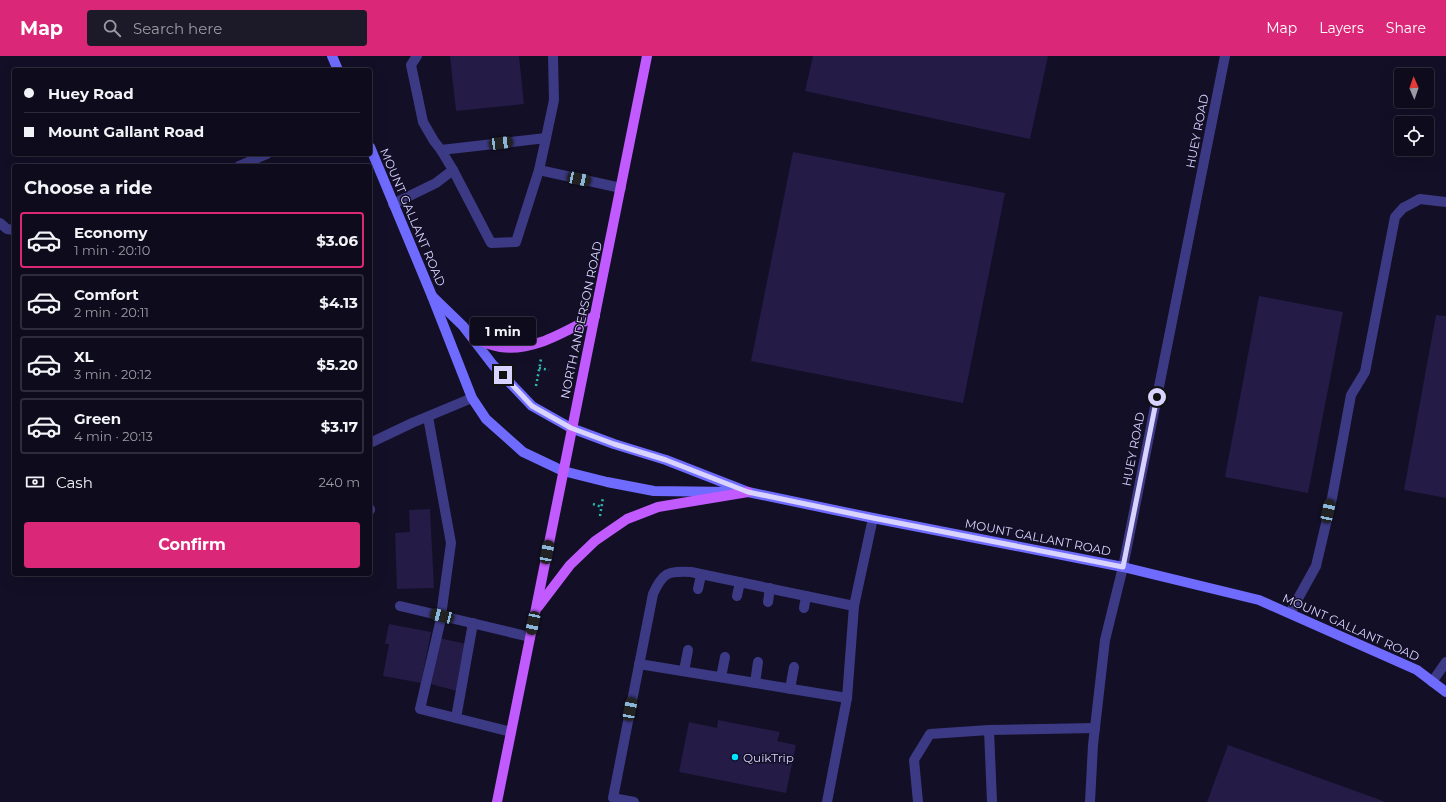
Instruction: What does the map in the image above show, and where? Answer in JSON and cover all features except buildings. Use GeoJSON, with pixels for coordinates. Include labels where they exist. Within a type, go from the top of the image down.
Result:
{"type":"FeatureCollection","features":[{"type":"Feature","properties":{"kind":"main road","name":"NORTH ANDERSON ROAD"},"geometry":{"type":"LineString","coordinates":[[497,802],[647,56]]}},
{"type":"Feature","properties":{"kind":"main road"},"geometry":{"type":"LineString","coordinates":[[473,338],[499,347],[522,348],[544,341],[595,316]]}},
{"type":"Feature","properties":{"kind":"main road"},"geometry":{"type":"LineString","coordinates":[[536,609],[570,565],[595,541],[627,519],[658,507],[748,492]]}},
{"type":"Feature","properties":{"kind":"street"},"geometry":{"type":"LineString","coordinates":[[332,56],[337,68]]}},
{"type":"Feature","properties":{"kind":"street"},"geometry":{"type":"LineString","coordinates":[[417,56],[411,65],[423,122],[453,170],[491,243],[516,242],[538,170],[554,100],[553,56]]}},
{"type":"Feature","properties":{"kind":"street","name":"HUEY ROAD"},"geometry":{"type":"LineString","coordinates":[[1090,802],[1095,728],[1105,640],[1123,567],[1225,56]]}},
{"type":"Feature","properties":{"kind":"street"},"geometry":{"type":"LineString","coordinates":[[441,150],[546,138]]}},
{"type":"Feature","properties":{"kind":"street","name":"MOUNT GALLANT ROAD"},"geometry":{"type":"LineString","coordinates":[[372,152],[432,296],[472,398],[486,419],[523,452],[563,471],[606,482],[654,491],[748,492]]}},
{"type":"Feature","properties":{"kind":"street"},"geometry":{"type":"LineString","coordinates":[[244,164],[262,156]]}},
{"type":"Feature","properties":{"kind":"street"},"geometry":{"type":"LineString","coordinates":[[393,204],[436,183],[453,170]]}},
{"type":"Feature","properties":{"kind":"street"},"geometry":{"type":"LineString","coordinates":[[538,170],[621,188]]}},
{"type":"Feature","properties":{"kind":"street"},"geometry":{"type":"LineString","coordinates":[[1290,613],[1316,566],[1332,498],[1351,395],[1365,372],[1395,217],[1403,208],[1420,199],[1446,202]]}},
{"type":"Feature","properties":{"kind":"street"},"geometry":{"type":"LineString","coordinates":[[0,223],[7,229],[12,230]]}},
{"type":"Feature","properties":{"kind":"street","name":"MOUNT GALLANT ROAD"},"geometry":{"type":"LineString","coordinates":[[432,296],[463,326],[493,365],[532,406],[571,428],[614,444],[666,460],[748,492],[1123,567],[1259,600],[1417,670],[1446,692]]}},
{"type":"Feature","properties":{"kind":"street"},"geometry":{"type":"LineString","coordinates":[[372,443],[472,398]]}},
{"type":"Feature","properties":{"kind":"street"},"geometry":{"type":"LineString","coordinates":[[428,417],[451,543],[442,616],[420,709],[511,732]]}},
{"type":"Feature","properties":{"kind":"street"},"geometry":{"type":"LineString","coordinates":[[827,802],[847,698],[854,606],[873,518]]}},
{"type":"Feature","properties":{"kind":"street"},"geometry":{"type":"LineString","coordinates":[[634,802],[612,800],[653,594],[658,582],[665,575],[676,572],[691,572],[854,606]]}},
{"type":"Feature","properties":{"kind":"street"},"geometry":{"type":"LineString","coordinates":[[698,589],[701,575]]}},
{"type":"Feature","properties":{"kind":"street"},"geometry":{"type":"LineString","coordinates":[[737,596],[740,582]]}},
{"type":"Feature","properties":{"kind":"street"},"geometry":{"type":"LineString","coordinates":[[768,602],[770,588]]}},
{"type":"Feature","properties":{"kind":"street"},"geometry":{"type":"LineString","coordinates":[[804,608],[806,596]]}},
{"type":"Feature","properties":{"kind":"street"},"geometry":{"type":"LineString","coordinates":[[400,606],[530,637]]}},
{"type":"Feature","properties":{"kind":"street"},"geometry":{"type":"LineString","coordinates":[[456,718],[473,624]]}},
{"type":"Feature","properties":{"kind":"street"},"geometry":{"type":"LineString","coordinates":[[684,671],[688,650]]}},
{"type":"Feature","properties":{"kind":"street"},"geometry":{"type":"LineString","coordinates":[[721,677],[725,657]]}},
{"type":"Feature","properties":{"kind":"street"},"geometry":{"type":"LineString","coordinates":[[755,683],[758,662]]}},
{"type":"Feature","properties":{"kind":"street"},"geometry":{"type":"LineString","coordinates":[[1432,682],[1446,662]]}},
{"type":"Feature","properties":{"kind":"street"},"geometry":{"type":"LineString","coordinates":[[639,664],[847,698]]}},
{"type":"Feature","properties":{"kind":"street"},"geometry":{"type":"LineString","coordinates":[[790,689],[794,667]]}},
{"type":"Feature","properties":{"kind":"street"},"geometry":{"type":"LineString","coordinates":[[918,802],[914,760],[930,734],[989,730],[1095,728]]}},
{"type":"Feature","properties":{"kind":"street"},"geometry":{"type":"LineString","coordinates":[[989,730],[992,802]]}},
{"type":"Feature","properties":{"kind":"path"},"geometry":{"type":"LineString","coordinates":[[536,387],[542,353]]}},
{"type":"Feature","properties":{"kind":"path"},"geometry":{"type":"LineString","coordinates":[[539,368],[549,370]]}},
{"type":"Feature","properties":{"kind":"path"},"geometry":{"type":"LineString","coordinates":[[599,522],[604,496]]}},
{"type":"Feature","properties":{"kind":"path"},"geometry":{"type":"LineString","coordinates":[[593,504],[602,507]]}},
{"type":"Feature","properties":{"kind":"place","name":"QuikTrip"},"geometry":{"type":"Point","coordinates":[735,757]}},
{"type":"Feature","properties":{"kind":"route"},"geometry":{"type":"LineString","coordinates":[[503,375],[532,406],[571,428],[614,444],[666,460],[748,492],[1123,567],[1157,397]]}}]}
